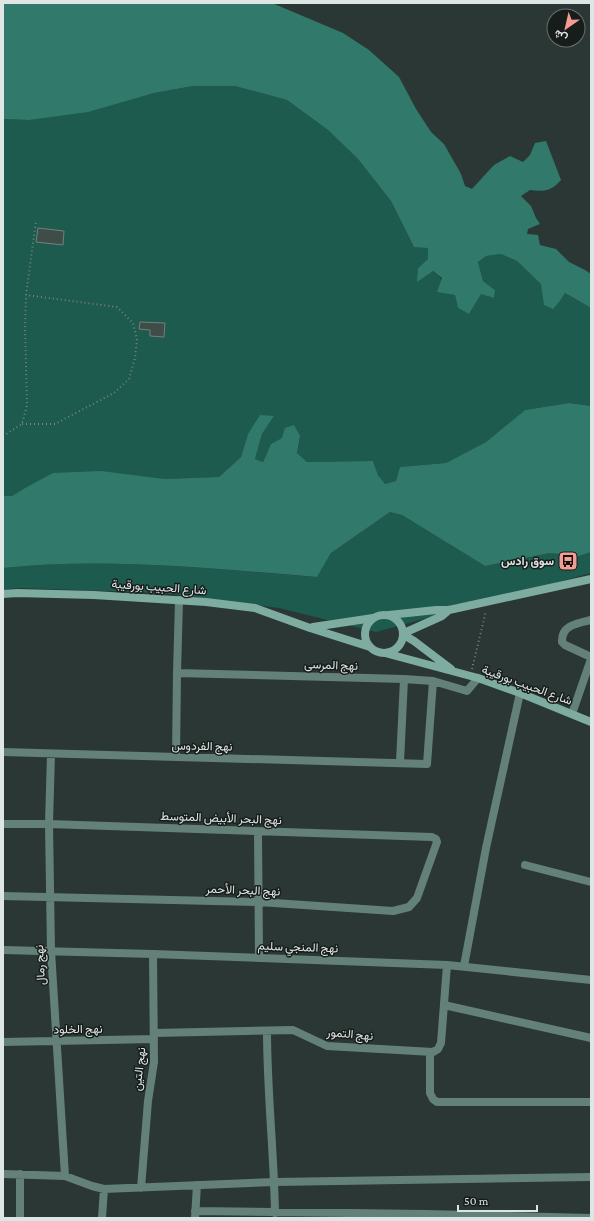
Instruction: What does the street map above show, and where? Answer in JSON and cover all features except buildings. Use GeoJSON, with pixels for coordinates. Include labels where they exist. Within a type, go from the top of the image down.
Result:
{"type":"FeatureCollection","features":[{"type":"Feature","properties":{"kind":"street"},"geometry":{"type":"LineString","coordinates":[[389,615],[399,621],[404,634],[402,642],[395,650],[385,653],[374,650],[370,647],[365,637],[365,632],[370,621],[384,614],[389,615],[449,610],[591,578]]}},
{"type":"Feature","properties":{"kind":"street","name":"شارع الحبيب بورقيبة"},"geometry":{"type":"LineString","coordinates":[[3,594],[94,595],[180,600],[255,608],[310,628],[370,647]]}},
{"type":"Feature","properties":{"kind":"street"},"geometry":{"type":"LineString","coordinates":[[176,757],[180,600]]}},
{"type":"Feature","properties":{"kind":"street"},"geometry":{"type":"LineString","coordinates":[[404,634],[442,616],[449,610]]}},
{"type":"Feature","properties":{"kind":"street","name":"شارع الحبيب بورقيبة"},"geometry":{"type":"LineString","coordinates":[[310,628],[374,618]]}},
{"type":"Feature","properties":{"kind":"street"},"geometry":{"type":"LineString","coordinates":[[572,714],[591,658],[565,645],[562,642],[562,638],[565,629],[569,626],[591,620]]}},
{"type":"Feature","properties":{"kind":"street","name":"شارع الحبيب بورقيبة"},"geometry":{"type":"LineString","coordinates":[[404,634],[454,672]]}},
{"type":"Feature","properties":{"kind":"street","name":"شارع الحبيب بورقيبة"},"geometry":{"type":"LineString","coordinates":[[385,653],[474,677],[520,693],[591,722]]}},
{"type":"Feature","properties":{"kind":"street","name":"نهج المرسى"},"geometry":{"type":"LineString","coordinates":[[177,673],[404,679],[433,681],[467,691],[474,677]]}},
{"type":"Feature","properties":{"kind":"street"},"geometry":{"type":"LineString","coordinates":[[400,762],[404,679]]}},
{"type":"Feature","properties":{"kind":"street","name":"نهج الفردوس"},"geometry":{"type":"LineString","coordinates":[[3,752],[400,762],[427,764],[433,681]]}},
{"type":"Feature","properties":{"kind":"street"},"geometry":{"type":"LineString","coordinates":[[464,966],[486,848],[520,693]]}},
{"type":"Feature","properties":{"kind":"street","name":"نهج رمال"},"geometry":{"type":"LineString","coordinates":[[51,754],[49,824],[51,951],[65,1176]]}},
{"type":"Feature","properties":{"kind":"street","name":"نهج البحر الأبيض المتوسط"},"geometry":{"type":"LineString","coordinates":[[3,824],[49,824],[432,837],[437,840]]}},
{"type":"Feature","properties":{"kind":"street"},"geometry":{"type":"LineString","coordinates":[[258,832],[259,958]]}},
{"type":"Feature","properties":{"kind":"street","name":"نهج البحر الأحمر"},"geometry":{"type":"LineString","coordinates":[[3,896],[259,902],[393,911],[409,907],[417,898],[437,846],[437,840]]}},
{"type":"Feature","properties":{"kind":"street"},"geometry":{"type":"LineString","coordinates":[[525,865],[591,882]]}},
{"type":"Feature","properties":{"kind":"street","name":"نهج المنجي سليم"},"geometry":{"type":"LineString","coordinates":[[3,950],[447,965],[591,980]]}},
{"type":"Feature","properties":{"kind":"street","name":"نهج التين"},"geometry":{"type":"LineString","coordinates":[[141,1188],[148,1101],[154,1062],[153,954]]}},
{"type":"Feature","properties":{"kind":"street"},"geometry":{"type":"LineString","coordinates":[[447,965],[440,1045],[438,1049],[430,1052],[430,1093],[433,1100],[437,1102],[591,1102]]}},
{"type":"Feature","properties":{"kind":"street"},"geometry":{"type":"LineString","coordinates":[[444,1006],[591,1038]]}},
{"type":"Feature","properties":{"kind":"street","name":"نهج التمور"},"geometry":{"type":"LineString","coordinates":[[154,1036],[293,1030],[327,1046],[430,1052]]}},
{"type":"Feature","properties":{"kind":"street"},"geometry":{"type":"LineString","coordinates":[[267,1031],[269,1104],[275,1182],[275,1213]]}},
{"type":"Feature","properties":{"kind":"street","name":"نهج الخلود"},"geometry":{"type":"LineString","coordinates":[[3,1042],[154,1036]]}},
{"type":"Feature","properties":{"kind":"street"},"geometry":{"type":"LineString","coordinates":[[3,1174],[65,1176],[104,1189],[275,1182],[591,1177]]}},
{"type":"Feature","properties":{"kind":"street"},"geometry":{"type":"LineString","coordinates":[[20,1174],[20,1218]]}},
{"type":"Feature","properties":{"kind":"street"},"geometry":{"type":"LineString","coordinates":[[197,1185],[195,1215],[275,1213],[286,1215],[591,1218]]}},
{"type":"Feature","properties":{"kind":"street"},"geometry":{"type":"LineString","coordinates":[[102,1218],[104,1189]]}},
{"type":"Feature","properties":{"kind":"path"},"geometry":{"type":"LineString","coordinates":[[22,424],[27,405],[25,329],[26,295],[36,221]]}},
{"type":"Feature","properties":{"kind":"path"},"geometry":{"type":"LineString","coordinates":[[3,436],[22,424],[55,424],[82,408],[114,393],[128,379],[135,358],[137,339],[133,323],[118,307],[26,295]]}},
{"type":"Feature","properties":{"kind":"path"},"geometry":{"type":"LineString","coordinates":[[474,677],[488,602]]}},
{"type":"Feature","properties":{"kind":"shaded area"},"geometry":{"type":"Polygon","coordinates":[[[3,3],[272,3],[343,33],[369,50],[399,77],[416,109],[431,132],[444,144],[461,174],[465,186],[472,189],[494,165],[510,156],[523,162],[530,155],[535,143],[546,141],[561,180],[551,189],[544,191],[530,190],[521,196],[531,206],[540,224],[528,229],[527,234],[538,235],[540,245],[556,249],[569,262],[591,274],[591,308],[565,293],[553,309],[544,305],[541,284],[517,261],[501,254],[486,256],[478,262],[483,281],[495,290],[494,298],[481,294],[469,314],[458,308],[455,295],[437,292],[442,278],[433,271],[417,282],[418,268],[428,259],[428,248],[414,247],[391,201],[358,159],[328,130],[287,100],[235,86],[193,86],[154,93],[88,112],[29,120],[3,119],[3,3]]]}},
{"type":"Feature","properties":{"kind":"shaded area"},"geometry":{"type":"Polygon","coordinates":[[[193,86],[235,86],[287,100],[328,130],[358,159],[391,201],[414,247],[428,247],[428,259],[418,268],[438,275],[447,293],[455,295],[458,308],[469,314],[481,293],[494,298],[495,290],[483,281],[478,262],[486,256],[501,254],[517,261],[560,301],[565,293],[591,308],[591,406],[569,403],[525,410],[486,442],[446,463],[401,467],[396,481],[385,484],[378,475],[373,461],[307,462],[297,453],[300,437],[276,442],[269,449],[263,462],[255,459],[262,434],[274,416],[248,434],[241,457],[219,477],[25,488],[12,496],[3,496],[3,119],[29,120],[193,86]]]}},
{"type":"Feature","properties":{"kind":"shaded area"},"geometry":{"type":"Polygon","coordinates":[[[569,403],[591,406],[591,552],[579,556],[550,553],[485,566],[402,515],[390,512],[331,553],[317,577],[160,565],[81,564],[3,568],[3,496],[12,496],[53,473],[101,471],[164,479],[219,477],[241,457],[248,434],[260,415],[274,416],[262,434],[255,459],[263,462],[271,444],[282,438],[285,428],[294,425],[300,436],[297,453],[307,462],[373,461],[378,475],[385,484],[396,481],[400,467],[446,463],[486,442],[525,410],[569,403]]]}},
{"type":"Feature","properties":{"kind":"shaded area"},"geometry":{"type":"Polygon","coordinates":[[[390,512],[402,515],[485,566],[550,553],[579,556],[591,552],[591,573],[376,632],[279,608],[163,593],[19,588],[3,590],[3,568],[42,565],[160,565],[317,577],[331,553],[390,512]]]}},
{"type":"Feature","properties":{"kind":"place","name":"سوق رادس"},"geometry":{"type":"Point","coordinates":[568,561]}}]}
